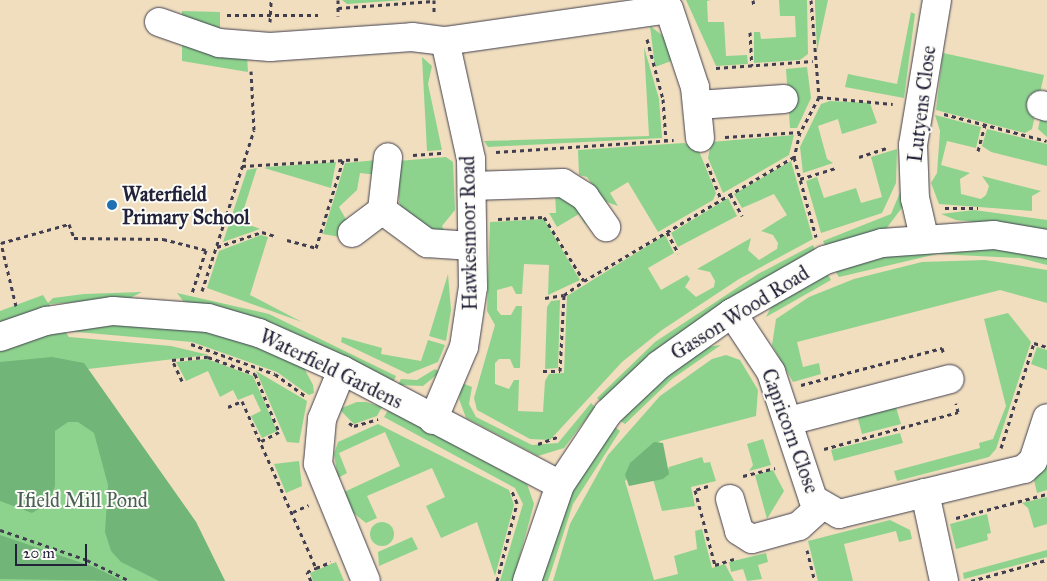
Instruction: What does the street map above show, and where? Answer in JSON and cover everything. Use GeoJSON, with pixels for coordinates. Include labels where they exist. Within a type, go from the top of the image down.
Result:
{"type":"FeatureCollection","features":[{"type":"Feature","properties":{"kind":"street","name":"Lutyens Close"},"geometry":{"type":"LineString","coordinates":[[924,237],[913,181],[918,108],[937,0]]}},
{"type":"Feature","properties":{"kind":"street"},"geometry":{"type":"LineString","coordinates":[[160,22],[219,43],[270,47],[412,37],[445,41],[661,7],[708,104],[700,138]]}},
{"type":"Feature","properties":{"kind":"street","name":"Hawkesmoor Road"},"geometry":{"type":"LineString","coordinates":[[433,420],[464,347],[473,287],[470,159],[445,41]]}},
{"type":"Feature","properties":{"kind":"street"},"geometry":{"type":"LineString","coordinates":[[708,104],[784,99]]}},
{"type":"Feature","properties":{"kind":"street"},"geometry":{"type":"LineString","coordinates":[[352,233],[382,210],[388,157]]}},
{"type":"Feature","properties":{"kind":"street"},"geometry":{"type":"LineString","coordinates":[[472,186],[563,183],[585,197],[606,227]]}},
{"type":"Feature","properties":{"kind":"street"},"geometry":{"type":"LineString","coordinates":[[382,210],[427,243],[472,246]]}},
{"type":"Feature","properties":{"kind":"street","name":"Gasson Wood Road"},"geometry":{"type":"LineString","coordinates":[[527,581],[560,484],[590,436],[630,390],[818,245],[882,243],[924,237],[994,235],[1047,244]]}},
{"type":"Feature","properties":{"kind":"street","name":"Waterfield Gardens"},"geometry":{"type":"LineString","coordinates":[[0,337],[69,316],[162,311],[208,318],[259,333],[342,370],[384,407],[433,420],[560,484]]}},
{"type":"Feature","properties":{"kind":"street","name":"Capricorn Close"},"geometry":{"type":"LineString","coordinates":[[732,313],[772,372],[789,421],[807,490],[820,506],[838,514],[1030,466],[1047,418]]}},
{"type":"Feature","properties":{"kind":"street"},"geometry":{"type":"LineString","coordinates":[[342,370],[325,408],[318,441],[321,477],[366,581]]}},
{"type":"Feature","properties":{"kind":"street"},"geometry":{"type":"LineString","coordinates":[[789,421],[950,379]]}},
{"type":"Feature","properties":{"kind":"street"},"geometry":{"type":"LineString","coordinates":[[925,493],[944,581]]}},
{"type":"Feature","properties":{"kind":"street"},"geometry":{"type":"LineString","coordinates":[[730,499],[739,531],[752,539],[799,526],[820,506]]}},
{"type":"Feature","properties":{"kind":"path"},"geometry":{"type":"LineString","coordinates":[[338,0],[338,16]]}},
{"type":"Feature","properties":{"kind":"path"},"geometry":{"type":"LineString","coordinates":[[753,0],[754,7]]}},
{"type":"Feature","properties":{"kind":"path"},"geometry":{"type":"LineString","coordinates":[[811,0],[813,61],[819,97],[800,132],[794,157],[818,245]]}},
{"type":"Feature","properties":{"kind":"path"},"geometry":{"type":"LineString","coordinates":[[338,8],[434,1]]}},
{"type":"Feature","properties":{"kind":"path"},"geometry":{"type":"LineString","coordinates":[[661,7],[649,54],[663,98],[666,140]]}},
{"type":"Feature","properties":{"kind":"path"},"geometry":{"type":"LineString","coordinates":[[750,32],[752,66]]}},
{"type":"Feature","properties":{"kind":"path"},"geometry":{"type":"LineString","coordinates":[[202,293],[254,130],[250,61],[270,61],[270,47]]}},
{"type":"Feature","properties":{"kind":"path"},"geometry":{"type":"LineString","coordinates":[[708,104],[714,68],[813,61]]}},
{"type":"Feature","properties":{"kind":"path"},"geometry":{"type":"LineString","coordinates":[[819,97],[918,108],[1047,141]]}},
{"type":"Feature","properties":{"kind":"path"},"geometry":{"type":"LineString","coordinates":[[978,151],[985,125]]}},
{"type":"Feature","properties":{"kind":"path"},"geometry":{"type":"LineString","coordinates":[[242,166],[445,153],[454,161],[470,159],[482,152],[800,132]]}},
{"type":"Feature","properties":{"kind":"path"},"geometry":{"type":"LineString","coordinates":[[700,138],[721,199]]}},
{"type":"Feature","properties":{"kind":"path"},"geometry":{"type":"LineString","coordinates":[[859,157],[892,147]]}},
{"type":"Feature","properties":{"kind":"path"},"geometry":{"type":"LineString","coordinates":[[287,240],[316,248],[343,160]]}},
{"type":"Feature","properties":{"kind":"path"},"geometry":{"type":"LineString","coordinates":[[800,179],[835,168]]}},
{"type":"Feature","properties":{"kind":"path"},"geometry":{"type":"LineString","coordinates":[[913,181],[927,184],[936,206],[989,209]]}},
{"type":"Feature","properties":{"kind":"path"},"geometry":{"type":"LineString","coordinates":[[730,194],[742,216]]}},
{"type":"Feature","properties":{"kind":"path"},"geometry":{"type":"LineString","coordinates":[[23,305],[16,308],[1,243],[69,224],[74,238],[163,239],[206,250],[192,292]]}},
{"type":"Feature","properties":{"kind":"path"},"geometry":{"type":"LineString","coordinates":[[216,247],[262,232],[275,236]]}},
{"type":"Feature","properties":{"kind":"path"},"geometry":{"type":"LineString","coordinates":[[666,232],[678,253]]}},
{"type":"Feature","properties":{"kind":"path"},"geometry":{"type":"LineString","coordinates":[[545,298],[564,295],[584,281]]}},
{"type":"Feature","properties":{"kind":"path"},"geometry":{"type":"LineString","coordinates":[[183,292],[211,295]]}},
{"type":"Feature","properties":{"kind":"path"},"geometry":{"type":"LineString","coordinates":[[542,371],[560,371],[564,295]]}},
{"type":"Feature","properties":{"kind":"path"},"geometry":{"type":"LineString","coordinates":[[188,343],[275,374],[354,426],[384,407],[387,423]]}},
{"type":"Feature","properties":{"kind":"path"},"geometry":{"type":"LineString","coordinates":[[997,456],[1034,343],[1047,347]]}},
{"type":"Feature","properties":{"kind":"path"},"geometry":{"type":"LineString","coordinates":[[182,381],[172,360],[208,356],[255,374],[280,432],[261,441]]}},
{"type":"Feature","properties":{"kind":"path"},"geometry":{"type":"LineString","coordinates":[[228,408],[242,401],[316,568]]}},
{"type":"Feature","properties":{"kind":"path"},"geometry":{"type":"LineString","coordinates":[[530,442],[550,443],[564,433]]}},
{"type":"Feature","properties":{"kind":"path"},"geometry":{"type":"LineString","coordinates":[[497,581],[517,503],[509,486]]}},
{"type":"Feature","properties":{"kind":"path"},"geometry":{"type":"LineString","coordinates":[[955,486],[963,516]]}},
{"type":"Feature","properties":{"kind":"path"},"geometry":{"type":"LineString","coordinates":[[932,524],[1047,494]]}},
{"type":"Feature","properties":{"kind":"path"},"geometry":{"type":"LineString","coordinates":[[0,530],[87,560],[130,581]]}},
{"type":"Feature","properties":{"kind":"path"},"geometry":{"type":"LineString","coordinates":[[311,581],[307,572],[353,552]]}},
{"type":"Feature","properties":{"kind":"path"},"geometry":{"type":"LineString","coordinates":[[970,581],[1046,559],[1047,565]]}},
{"type":"Feature","properties":{"kind":"green space"},"geometry":{"type":"Polygon","coordinates":[[[342,0],[404,0],[347,4],[342,0]]]}},
{"type":"Feature","properties":{"kind":"green space"},"geometry":{"type":"Polygon","coordinates":[[[686,0],[711,0],[707,1],[708,22],[724,22],[726,56],[747,55],[748,64],[716,66],[686,0]]]}},
{"type":"Feature","properties":{"kind":"green space"},"geometry":{"type":"Polygon","coordinates":[[[779,0],[807,0],[808,54],[800,60],[754,63],[754,32],[760,32],[761,39],[796,37],[795,16],[780,16],[779,0]]]}},
{"type":"Feature","properties":{"kind":"green space"},"geometry":{"type":"Polygon","coordinates":[[[815,0],[828,0],[817,51],[815,5],[815,0]]]}},
{"type":"Feature","properties":{"kind":"green space"},"geometry":{"type":"Polygon","coordinates":[[[182,11],[220,12],[220,35],[182,24],[182,11]]]}},
{"type":"Feature","properties":{"kind":"green space"},"geometry":{"type":"Polygon","coordinates":[[[911,12],[915,14],[904,98],[845,87],[848,74],[897,84],[911,12]]]}},
{"type":"Feature","properties":{"kind":"green space"},"geometry":{"type":"Polygon","coordinates":[[[650,26],[666,38],[674,60],[655,67],[650,26]]]}},
{"type":"Feature","properties":{"kind":"green space"},"geometry":{"type":"Polygon","coordinates":[[[182,37],[247,56],[248,72],[182,61],[182,37]]]}},
{"type":"Feature","properties":{"kind":"green space"},"geometry":{"type":"Polygon","coordinates":[[[644,47],[659,99],[662,138],[488,147],[484,141],[649,136],[644,47]]]}},
{"type":"Feature","properties":{"kind":"green space"},"geometry":{"type":"Polygon","coordinates":[[[943,53],[1044,75],[1032,129],[1025,133],[936,110],[943,53]]]}},
{"type":"Feature","properties":{"kind":"green space"},"geometry":{"type":"Polygon","coordinates":[[[422,57],[432,66],[428,84],[442,150],[427,151],[422,57]]]}},
{"type":"Feature","properties":{"kind":"green space"},"geometry":{"type":"Polygon","coordinates":[[[807,67],[811,98],[797,128],[790,128],[786,69],[807,67]]]}},
{"type":"Feature","properties":{"kind":"green space"},"geometry":{"type":"Polygon","coordinates":[[[830,101],[870,103],[877,123],[842,134],[838,119],[818,126],[827,159],[833,163],[803,173],[800,147],[821,104],[830,101]]]}},
{"type":"Feature","properties":{"kind":"green space"},"geometry":{"type":"Polygon","coordinates":[[[935,115],[981,127],[976,148],[947,141],[941,165],[970,173],[960,179],[961,194],[981,199],[986,195],[989,186],[982,176],[1041,191],[1032,196],[1032,211],[939,204],[931,183],[937,173],[940,131],[935,115]]]}},
{"type":"Feature","properties":{"kind":"green space"},"geometry":{"type":"Polygon","coordinates":[[[1041,115],[1047,116],[1047,137],[1038,129],[1041,115]]]}},
{"type":"Feature","properties":{"kind":"green space"},"geometry":{"type":"Polygon","coordinates":[[[987,129],[1047,144],[1047,166],[991,152],[982,146],[987,129]]]}},
{"type":"Feature","properties":{"kind":"green space"},"geometry":{"type":"Polygon","coordinates":[[[794,135],[789,155],[723,193],[708,158],[711,142],[794,135]]]}},
{"type":"Feature","properties":{"kind":"green space"},"geometry":{"type":"Polygon","coordinates":[[[684,143],[699,151],[716,193],[713,200],[658,232],[628,182],[610,193],[618,206],[604,201],[587,177],[579,175],[578,150],[684,143]]]}},
{"type":"Feature","properties":{"kind":"green space"},"geometry":{"type":"Polygon","coordinates":[[[897,149],[896,183],[882,213],[821,233],[806,181],[817,177],[824,198],[856,188],[861,203],[882,197],[871,157],[897,149]]]}},
{"type":"Feature","properties":{"kind":"green space"},"geometry":{"type":"Polygon","coordinates":[[[446,157],[453,162],[455,210],[442,226],[445,232],[439,235],[404,216],[399,202],[398,161],[446,157]]]}},
{"type":"Feature","properties":{"kind":"green space"},"geometry":{"type":"Polygon","coordinates":[[[377,160],[377,175],[360,173],[357,190],[339,207],[348,223],[340,237],[323,234],[345,163],[377,160]]]}},
{"type":"Feature","properties":{"kind":"green space"},"geometry":{"type":"Polygon","coordinates":[[[791,161],[813,239],[739,279],[662,330],[622,362],[550,440],[530,439],[477,410],[474,398],[495,325],[487,311],[490,222],[544,219],[580,280],[548,295],[549,265],[524,264],[522,294],[516,294],[512,286],[497,290],[497,310],[501,315],[511,315],[516,306],[522,306],[520,368],[514,368],[510,359],[499,359],[495,363],[495,384],[509,389],[514,380],[519,380],[518,411],[543,412],[545,381],[549,374],[564,373],[567,296],[665,235],[674,253],[648,268],[661,290],[687,275],[690,279],[685,287],[696,297],[714,287],[715,281],[710,272],[697,269],[751,238],[748,250],[759,260],[777,249],[778,243],[773,235],[761,231],[787,215],[774,194],[742,208],[734,194],[791,161]]]}},
{"type":"Feature","properties":{"kind":"green space"},"geometry":{"type":"Polygon","coordinates":[[[336,162],[331,188],[264,168],[268,167],[336,162]]]}},
{"type":"Feature","properties":{"kind":"green space"},"geometry":{"type":"Polygon","coordinates":[[[257,168],[240,221],[260,229],[223,242],[247,170],[257,168]]]}},
{"type":"Feature","properties":{"kind":"green space"},"geometry":{"type":"Polygon","coordinates":[[[901,190],[906,190],[904,205],[886,229],[826,248],[823,241],[891,214],[901,190]]]}},
{"type":"Feature","properties":{"kind":"green space"},"geometry":{"type":"Polygon","coordinates":[[[565,192],[586,220],[585,224],[579,214],[557,227],[549,213],[556,213],[555,193],[565,192]]]}},
{"type":"Feature","properties":{"kind":"green space"},"geometry":{"type":"Polygon","coordinates":[[[728,198],[737,216],[678,247],[671,233],[728,198]]]}},
{"type":"Feature","properties":{"kind":"green space"},"geometry":{"type":"Polygon","coordinates":[[[974,210],[1047,220],[1047,230],[956,220],[941,214],[974,210]]]}},
{"type":"Feature","properties":{"kind":"green space"},"geometry":{"type":"Polygon","coordinates":[[[261,235],[268,237],[250,295],[302,322],[207,288],[219,251],[261,235]]]}},
{"type":"Feature","properties":{"kind":"green space"},"geometry":{"type":"Polygon","coordinates":[[[813,245],[816,252],[687,328],[659,348],[601,402],[597,398],[655,342],[758,274],[813,245]]]}},
{"type":"Feature","properties":{"kind":"green space"},"geometry":{"type":"Polygon","coordinates":[[[978,246],[1047,256],[1047,265],[1020,258],[937,254],[839,277],[835,271],[900,253],[978,246]]]}},
{"type":"Feature","properties":{"kind":"green space"},"geometry":{"type":"Polygon","coordinates":[[[985,260],[1047,270],[1047,303],[1000,290],[797,342],[803,367],[819,363],[821,374],[793,382],[772,345],[776,319],[809,297],[854,279],[922,262],[985,260]]]}},
{"type":"Feature","properties":{"kind":"green space"},"geometry":{"type":"Polygon","coordinates":[[[827,273],[831,280],[766,317],[771,307],[827,273]]]}},
{"type":"Feature","properties":{"kind":"green space"},"geometry":{"type":"Polygon","coordinates":[[[448,274],[451,310],[446,341],[429,336],[448,274]]]}},
{"type":"Feature","properties":{"kind":"green space","name":"Ifield Mill Pond"},"geometry":{"type":"Polygon","coordinates":[[[142,292],[128,299],[49,304],[64,329],[104,324],[187,326],[242,339],[303,366],[313,385],[314,393],[309,395],[277,372],[192,342],[65,331],[69,337],[171,346],[209,355],[88,369],[196,522],[225,581],[0,581],[0,311],[43,295],[48,303],[53,298],[84,294],[142,292]]]}},
{"type":"Feature","properties":{"kind":"green space"},"geometry":{"type":"Polygon","coordinates":[[[177,293],[269,314],[396,376],[393,383],[270,323],[183,301],[177,293]]]}},
{"type":"Feature","properties":{"kind":"green space"},"geometry":{"type":"Polygon","coordinates":[[[560,300],[558,368],[545,369],[547,307],[551,301],[560,300]]]}},
{"type":"Feature","properties":{"kind":"green space"},"geometry":{"type":"Polygon","coordinates":[[[1008,313],[1031,342],[996,449],[989,457],[897,481],[894,471],[980,448],[979,443],[993,439],[1006,406],[984,319],[1008,313]]]}},
{"type":"Feature","properties":{"kind":"green space"},"geometry":{"type":"Polygon","coordinates":[[[342,337],[382,348],[381,354],[421,361],[428,340],[445,345],[438,362],[408,374],[341,342],[342,337]]]}},
{"type":"Feature","properties":{"kind":"green space"},"geometry":{"type":"Polygon","coordinates":[[[721,345],[672,379],[625,424],[619,420],[667,374],[707,347],[721,345]]]}},
{"type":"Feature","properties":{"kind":"green space"},"geometry":{"type":"Polygon","coordinates":[[[1037,347],[1047,350],[1047,370],[1031,364],[1037,347]]]}},
{"type":"Feature","properties":{"kind":"green space"},"geometry":{"type":"Polygon","coordinates":[[[726,355],[740,360],[758,390],[756,416],[660,441],[625,481],[654,580],[678,574],[674,556],[697,549],[695,531],[702,529],[712,568],[725,564],[734,581],[553,581],[570,524],[608,455],[660,396],[712,359],[726,355]]]}},
{"type":"Feature","properties":{"kind":"green space"},"geometry":{"type":"Polygon","coordinates":[[[52,357],[84,363],[196,522],[225,581],[159,581],[121,562],[111,551],[105,532],[108,485],[94,433],[78,422],[68,422],[55,431],[55,486],[49,503],[32,513],[0,501],[0,362],[52,357]]]}},
{"type":"Feature","properties":{"kind":"green space"},"geometry":{"type":"Polygon","coordinates":[[[207,359],[253,376],[277,431],[262,438],[251,416],[261,411],[253,394],[238,400],[233,390],[220,397],[208,371],[186,381],[176,362],[207,359]]]}},
{"type":"Feature","properties":{"kind":"green space"},"geometry":{"type":"Polygon","coordinates":[[[435,369],[440,372],[423,386],[398,385],[401,379],[417,380],[435,369]]]}},
{"type":"Feature","properties":{"kind":"green space"},"geometry":{"type":"Polygon","coordinates":[[[256,371],[307,401],[299,443],[287,442],[256,371]]]}},
{"type":"Feature","properties":{"kind":"green space"},"geometry":{"type":"Polygon","coordinates":[[[462,383],[472,387],[469,404],[476,417],[532,445],[558,443],[591,403],[595,407],[564,448],[538,456],[466,418],[459,399],[462,383]]]}},
{"type":"Feature","properties":{"kind":"green space"},"geometry":{"type":"Polygon","coordinates":[[[357,402],[366,402],[382,407],[377,416],[354,424],[339,409],[357,402]]]}},
{"type":"Feature","properties":{"kind":"green space"},"geometry":{"type":"Polygon","coordinates":[[[895,404],[901,424],[862,434],[857,415],[895,404]]]}},
{"type":"Feature","properties":{"kind":"green space"},"geometry":{"type":"Polygon","coordinates":[[[388,410],[527,484],[534,504],[513,581],[500,581],[523,504],[515,488],[384,417],[388,410]]]}},
{"type":"Feature","properties":{"kind":"green space"},"geometry":{"type":"Polygon","coordinates":[[[378,424],[509,490],[514,505],[495,576],[477,522],[441,538],[426,506],[445,497],[432,468],[367,496],[377,518],[366,523],[351,511],[342,493],[400,466],[385,432],[339,453],[347,473],[338,478],[334,454],[338,442],[378,424]]]}},
{"type":"Feature","properties":{"kind":"green space"},"geometry":{"type":"Polygon","coordinates":[[[614,426],[620,431],[573,504],[548,581],[539,581],[556,527],[580,474],[614,426]]]}},
{"type":"Feature","properties":{"kind":"green space"},"geometry":{"type":"Polygon","coordinates":[[[900,433],[903,443],[834,461],[831,450],[900,433]]]}},
{"type":"Feature","properties":{"kind":"green space"},"geometry":{"type":"Polygon","coordinates":[[[763,439],[771,465],[749,471],[753,465],[747,444],[763,439]]]}},
{"type":"Feature","properties":{"kind":"green space"},"geometry":{"type":"Polygon","coordinates":[[[654,442],[663,443],[669,474],[663,479],[629,486],[625,475],[630,463],[654,442]]]}},
{"type":"Feature","properties":{"kind":"green space"},"geometry":{"type":"Polygon","coordinates":[[[1047,453],[1047,490],[1037,493],[1034,480],[1047,453]]]}},
{"type":"Feature","properties":{"kind":"green space"},"geometry":{"type":"Polygon","coordinates":[[[702,457],[704,463],[710,462],[716,481],[691,487],[695,506],[662,511],[653,479],[663,479],[669,467],[702,457]]]}},
{"type":"Feature","properties":{"kind":"green space"},"geometry":{"type":"Polygon","coordinates":[[[299,461],[302,486],[286,493],[274,464],[299,461]]]}},
{"type":"Feature","properties":{"kind":"green space"},"geometry":{"type":"Polygon","coordinates":[[[773,470],[784,491],[767,519],[755,475],[773,470]]]}},
{"type":"Feature","properties":{"kind":"green space"},"geometry":{"type":"Polygon","coordinates":[[[1047,497],[1047,524],[1034,528],[1028,508],[1022,503],[1047,497]]]}},
{"type":"Feature","properties":{"kind":"green space"},"geometry":{"type":"Polygon","coordinates":[[[987,514],[991,533],[987,534],[988,540],[956,549],[950,524],[987,514]]]}},
{"type":"Feature","properties":{"kind":"green space"},"geometry":{"type":"Polygon","coordinates":[[[890,520],[910,530],[912,539],[899,542],[896,531],[844,544],[853,581],[818,581],[808,541],[890,520]]]}},
{"type":"Feature","properties":{"kind":"green space"},"geometry":{"type":"Polygon","coordinates":[[[382,522],[387,523],[393,529],[393,539],[387,545],[382,546],[377,545],[371,539],[370,534],[371,529],[377,523],[382,522]]]}},
{"type":"Feature","properties":{"kind":"green space"},"geometry":{"type":"Polygon","coordinates":[[[0,535],[94,567],[123,581],[0,579],[0,535]]]}},
{"type":"Feature","properties":{"kind":"green space"},"geometry":{"type":"Polygon","coordinates":[[[412,537],[418,549],[379,566],[378,552],[412,537]]]}},
{"type":"Feature","properties":{"kind":"green space"},"geometry":{"type":"Polygon","coordinates":[[[1047,550],[1047,557],[964,579],[963,573],[1047,550]]]}},
{"type":"Feature","properties":{"kind":"green space"},"geometry":{"type":"Polygon","coordinates":[[[766,553],[768,562],[758,565],[762,579],[747,581],[743,569],[731,572],[729,562],[766,553]]]}},
{"type":"Feature","properties":{"kind":"green space"},"geometry":{"type":"Polygon","coordinates":[[[336,562],[344,581],[313,581],[310,573],[336,562]]]}},
{"type":"Feature","properties":{"kind":"place","name":"Waterfield Primary School"},"geometry":{"type":"Point","coordinates":[112,205]}}]}
